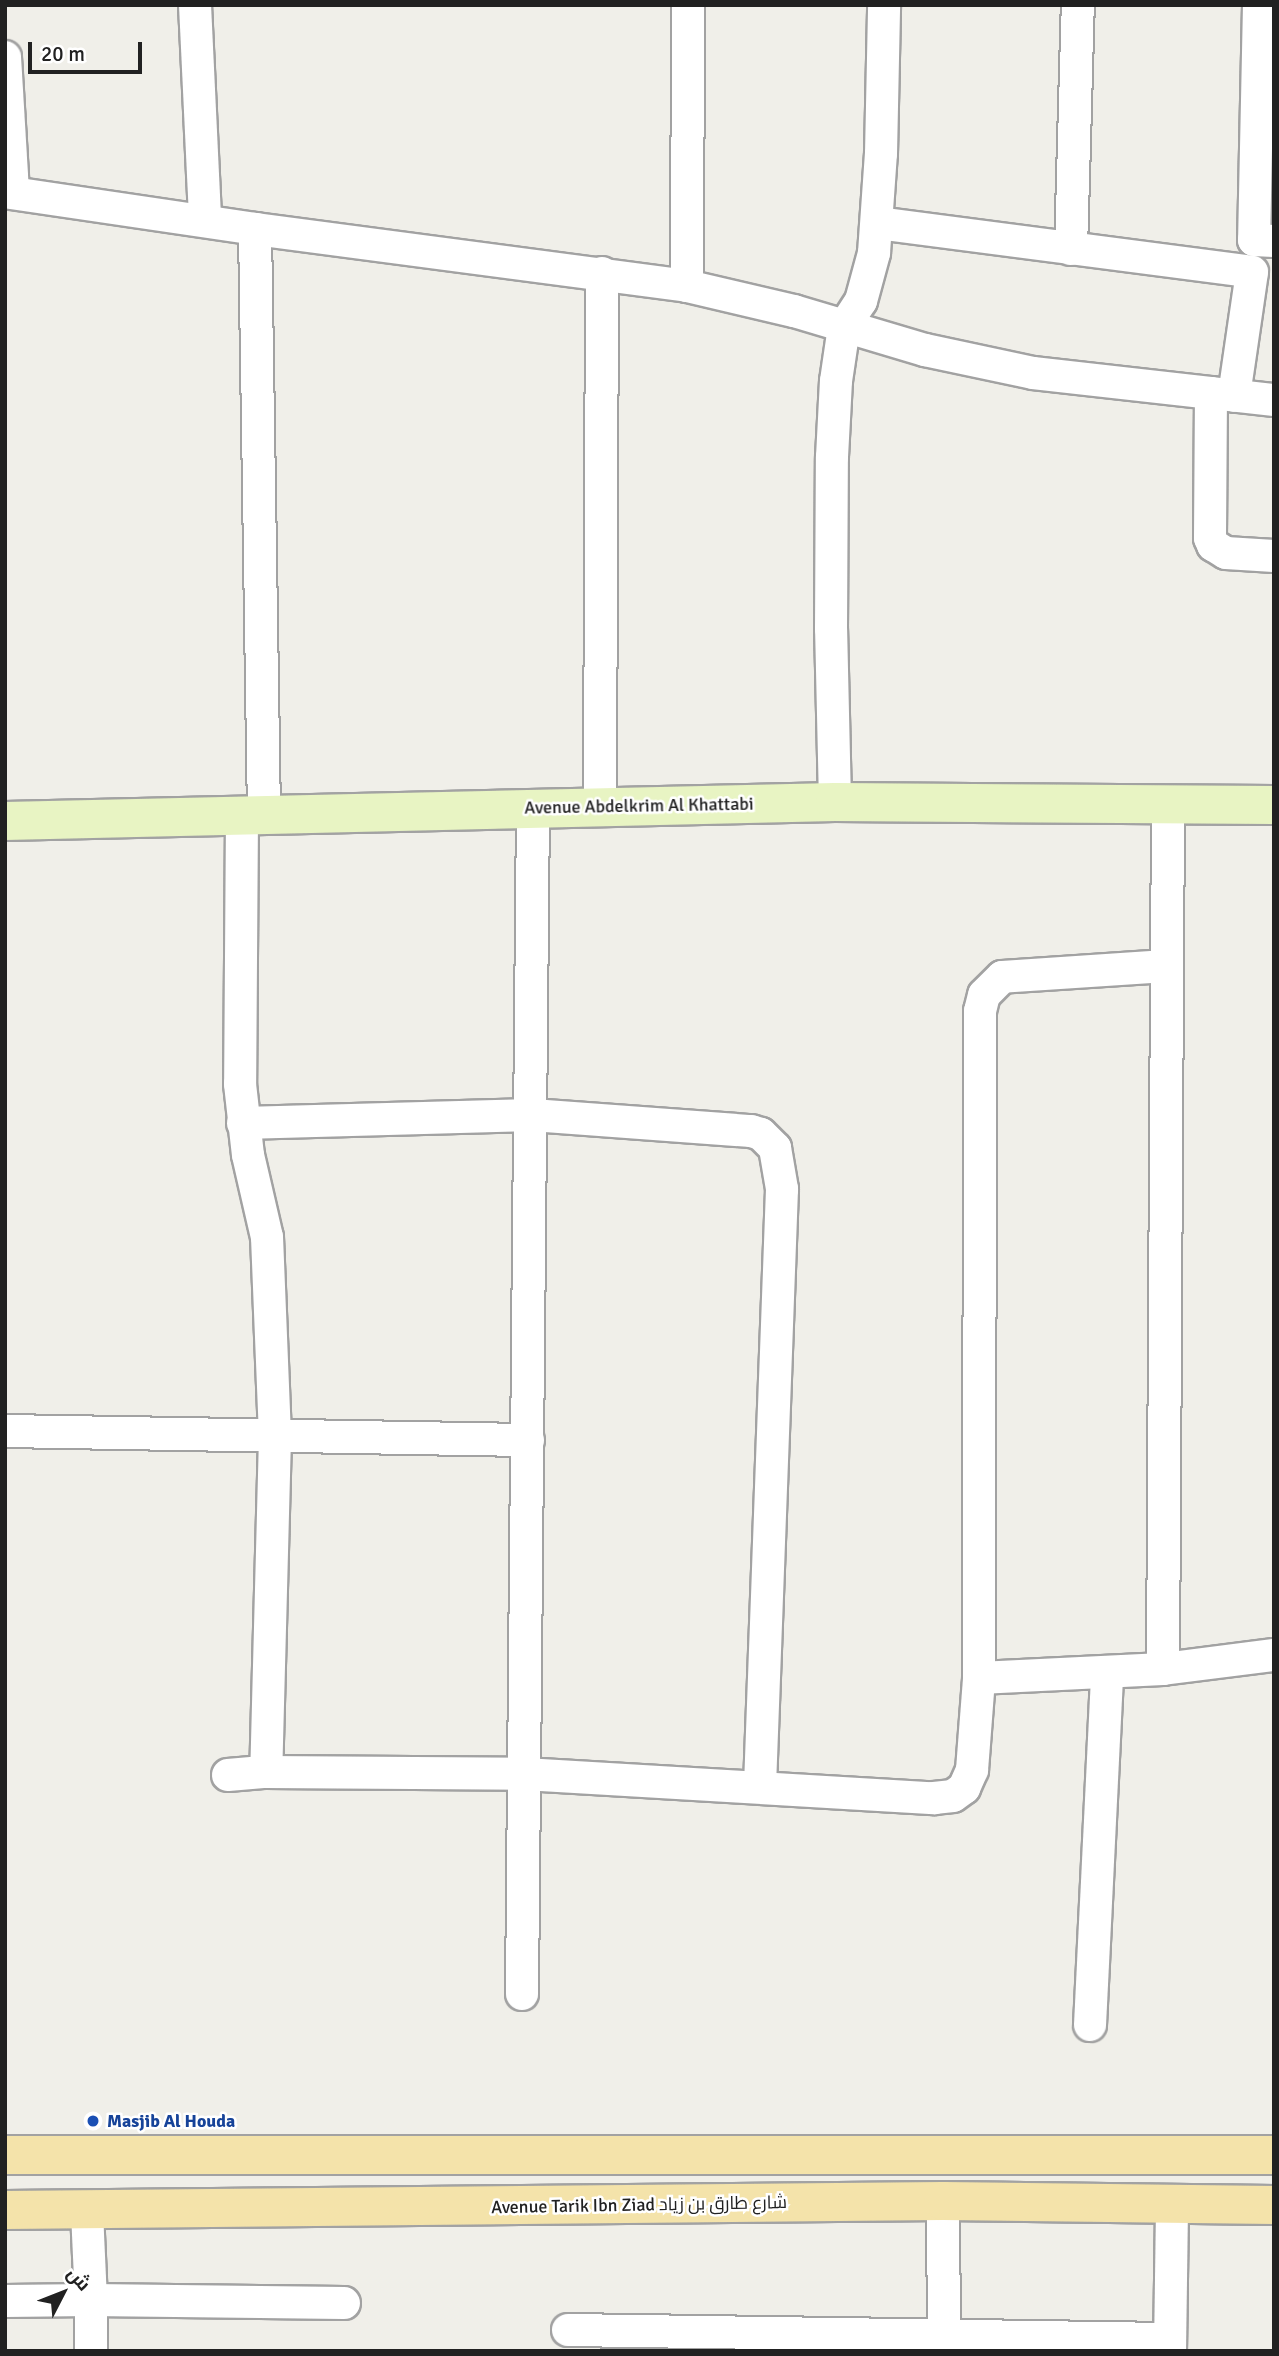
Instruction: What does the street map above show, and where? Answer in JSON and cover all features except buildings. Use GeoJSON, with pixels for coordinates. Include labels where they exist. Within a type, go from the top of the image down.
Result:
{"type":"FeatureCollection","features":[{"type":"Feature","properties":{"kind":"main road","name":"Avenue Abdelkrim Al Khattabi"},"geometry":{"type":"LineString","coordinates":[[5,821],[835,802],[1274,805]]}},
{"type":"Feature","properties":{"kind":"main road"},"geometry":{"type":"LineString","coordinates":[[5,2155],[1274,2155]]}},
{"type":"Feature","properties":{"kind":"main road","name":"Avenue Tarik Ibn Ziad شارع طارق بن زياد"},"geometry":{"type":"LineString","coordinates":[[5,2210],[87,2212],[943,2201],[1274,2205]]}},
{"type":"Feature","properties":{"kind":"street"},"geometry":{"type":"LineString","coordinates":[[195,5],[205,221]]}},
{"type":"Feature","properties":{"kind":"street"},"geometry":{"type":"LineString","coordinates":[[687,286],[688,5]]}},
{"type":"Feature","properties":{"kind":"street"},"geometry":{"type":"LineString","coordinates":[[835,802],[831,629],[832,457],[836,380],[844,327],[861,301],[869,280],[877,222],[884,5]]}},
{"type":"Feature","properties":{"kind":"street"},"geometry":{"type":"LineString","coordinates":[[1071,249],[1078,5]]}},
{"type":"Feature","properties":{"kind":"street"},"geometry":{"type":"LineString","coordinates":[[1259,5],[1264,241],[1252,272],[1222,394],[1210,538],[1213,545],[1226,553],[1274,556]]}},
{"type":"Feature","properties":{"kind":"street"},"geometry":{"type":"LineString","coordinates":[[5,57],[9,192],[255,229],[687,286],[794,311],[925,350],[1033,373],[1274,400]]}},
{"type":"Feature","properties":{"kind":"street"},"geometry":{"type":"LineString","coordinates":[[877,222],[1252,272]]}},
{"type":"Feature","properties":{"kind":"street"},"geometry":{"type":"LineString","coordinates":[[255,229],[253,815],[240,1083],[243,1122],[267,1237],[275,1437],[267,1772]]}},
{"type":"Feature","properties":{"kind":"street"},"geometry":{"type":"LineString","coordinates":[[600,807],[602,273]]}},
{"type":"Feature","properties":{"kind":"street"},"geometry":{"type":"LineString","coordinates":[[1163,1669],[1168,803]]}},
{"type":"Feature","properties":{"kind":"street"},"geometry":{"type":"LineString","coordinates":[[522,1994],[533,809]]}},
{"type":"Feature","properties":{"kind":"street"},"geometry":{"type":"LineString","coordinates":[[228,1775],[267,1772],[524,1773],[934,1798],[957,1794],[972,1770],[979,1678],[980,1011],[984,995],[1002,977],[1166,966]]}},
{"type":"Feature","properties":{"kind":"street"},"geometry":{"type":"LineString","coordinates":[[243,1122],[532,1115],[751,1131],[761,1134],[775,1148],[782,1189],[760,1787]]}},
{"type":"Feature","properties":{"kind":"street"},"geometry":{"type":"LineString","coordinates":[[5,1432],[528,1440]]}},
{"type":"Feature","properties":{"kind":"street"},"geometry":{"type":"LineString","coordinates":[[979,1678],[1163,1669],[1274,1655]]}},
{"type":"Feature","properties":{"kind":"street"},"geometry":{"type":"LineString","coordinates":[[1090,2025],[1107,1672]]}},
{"type":"Feature","properties":{"kind":"street"},"geometry":{"type":"LineString","coordinates":[[943,2201],[944,2343]]}},
{"type":"Feature","properties":{"kind":"street"},"geometry":{"type":"LineString","coordinates":[[568,2330],[944,2343],[1170,2345],[1172,2204]]}},
{"type":"Feature","properties":{"kind":"street"},"geometry":{"type":"LineString","coordinates":[[87,2212],[91,2351]]}},
{"type":"Feature","properties":{"kind":"street"},"geometry":{"type":"LineString","coordinates":[[5,2301],[344,2303]]}},
{"type":"Feature","properties":{"kind":"place","name":"Masjib Al Houda"},"geometry":{"type":"Point","coordinates":[93,2121]}}]}
